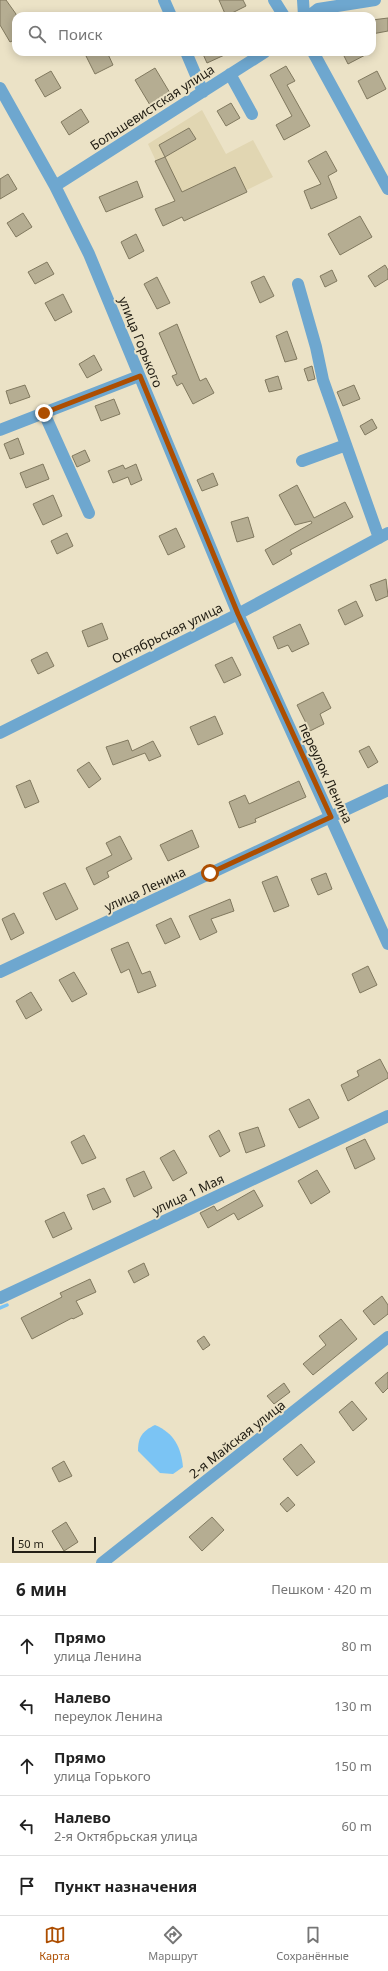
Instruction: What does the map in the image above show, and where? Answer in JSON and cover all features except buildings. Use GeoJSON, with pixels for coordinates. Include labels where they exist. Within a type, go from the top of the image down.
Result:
{"type":"FeatureCollection","features":[{"type":"Feature","properties":{"kind":"street"},"geometry":{"type":"LineString","coordinates":[[164,0],[168,12]]}},
{"type":"Feature","properties":{"kind":"street"},"geometry":{"type":"LineString","coordinates":[[274,0],[282,12]]}},
{"type":"Feature","properties":{"kind":"street"},"geometry":{"type":"LineString","coordinates":[[303,0],[304,12]]}},
{"type":"Feature","properties":{"kind":"street"},"geometry":{"type":"LineString","coordinates":[[314,12],[318,9],[375,0]]}},
{"type":"Feature","properties":{"kind":"street"},"geometry":{"type":"LineString","coordinates":[[188,56],[203,92]]}},
{"type":"Feature","properties":{"kind":"street","name":"Большевистская улица"},"geometry":{"type":"LineString","coordinates":[[55,186],[259,56]]}},
{"type":"Feature","properties":{"kind":"street"},"geometry":{"type":"LineString","coordinates":[[315,56],[388,189]]}},
{"type":"Feature","properties":{"kind":"street"},"geometry":{"type":"LineString","coordinates":[[230,74],[252,114]]}},
{"type":"Feature","properties":{"kind":"street","name":"улица Горького"},"geometry":{"type":"LineString","coordinates":[[0,88],[55,186],[89,254],[238,614]]}},
{"type":"Feature","properties":{"kind":"street"},"geometry":{"type":"LineString","coordinates":[[298,284],[316,347],[323,380],[346,445],[384,536]]}},
{"type":"Feature","properties":{"kind":"street"},"geometry":{"type":"LineString","coordinates":[[0,430],[140,376]]}},
{"type":"Feature","properties":{"kind":"street"},"geometry":{"type":"LineString","coordinates":[[44,413],[89,513]]}},
{"type":"Feature","properties":{"kind":"street"},"geometry":{"type":"LineString","coordinates":[[302,461],[346,445]]}},
{"type":"Feature","properties":{"kind":"street","name":"Октябрьская улица"},"geometry":{"type":"LineString","coordinates":[[0,733],[238,614],[384,536]]}},
{"type":"Feature","properties":{"kind":"street","name":"переулок Ленина"},"geometry":{"type":"LineString","coordinates":[[238,614],[388,944]]}},
{"type":"Feature","properties":{"kind":"street","name":"улица Ленина"},"geometry":{"type":"LineString","coordinates":[[0,972],[388,790]]}},
{"type":"Feature","properties":{"kind":"street","name":"улица 1 Мая"},"geometry":{"type":"LineString","coordinates":[[0,1298],[388,1116]]}},
{"type":"Feature","properties":{"kind":"street","name":"2-я Майская улица"},"geometry":{"type":"LineString","coordinates":[[102,1563],[388,1337]]}},
{"type":"Feature","properties":{"kind":"shaded area"},"geometry":{"type":"Polygon","coordinates":[[[202,110],[226,154],[253,140],[273,177],[184,221],[148,144],[202,110]]]}},
{"type":"Feature","properties":{"kind":"water"},"geometry":{"type":"Polygon","coordinates":[[[155,1425],[167,1432],[178,1447],[183,1467],[173,1474],[160,1473],[138,1451],[140,1438],[147,1429],[155,1425]]]}},
{"type":"Feature","properties":{"kind":"waterway"},"geometry":{"type":"LineString","coordinates":[[0,1308],[7,1305]]}},
{"type":"Feature","properties":{"kind":"route"},"geometry":{"type":"LineString","coordinates":[[44,413],[140,376],[238,614],[331,817],[210,873]]}}]}
